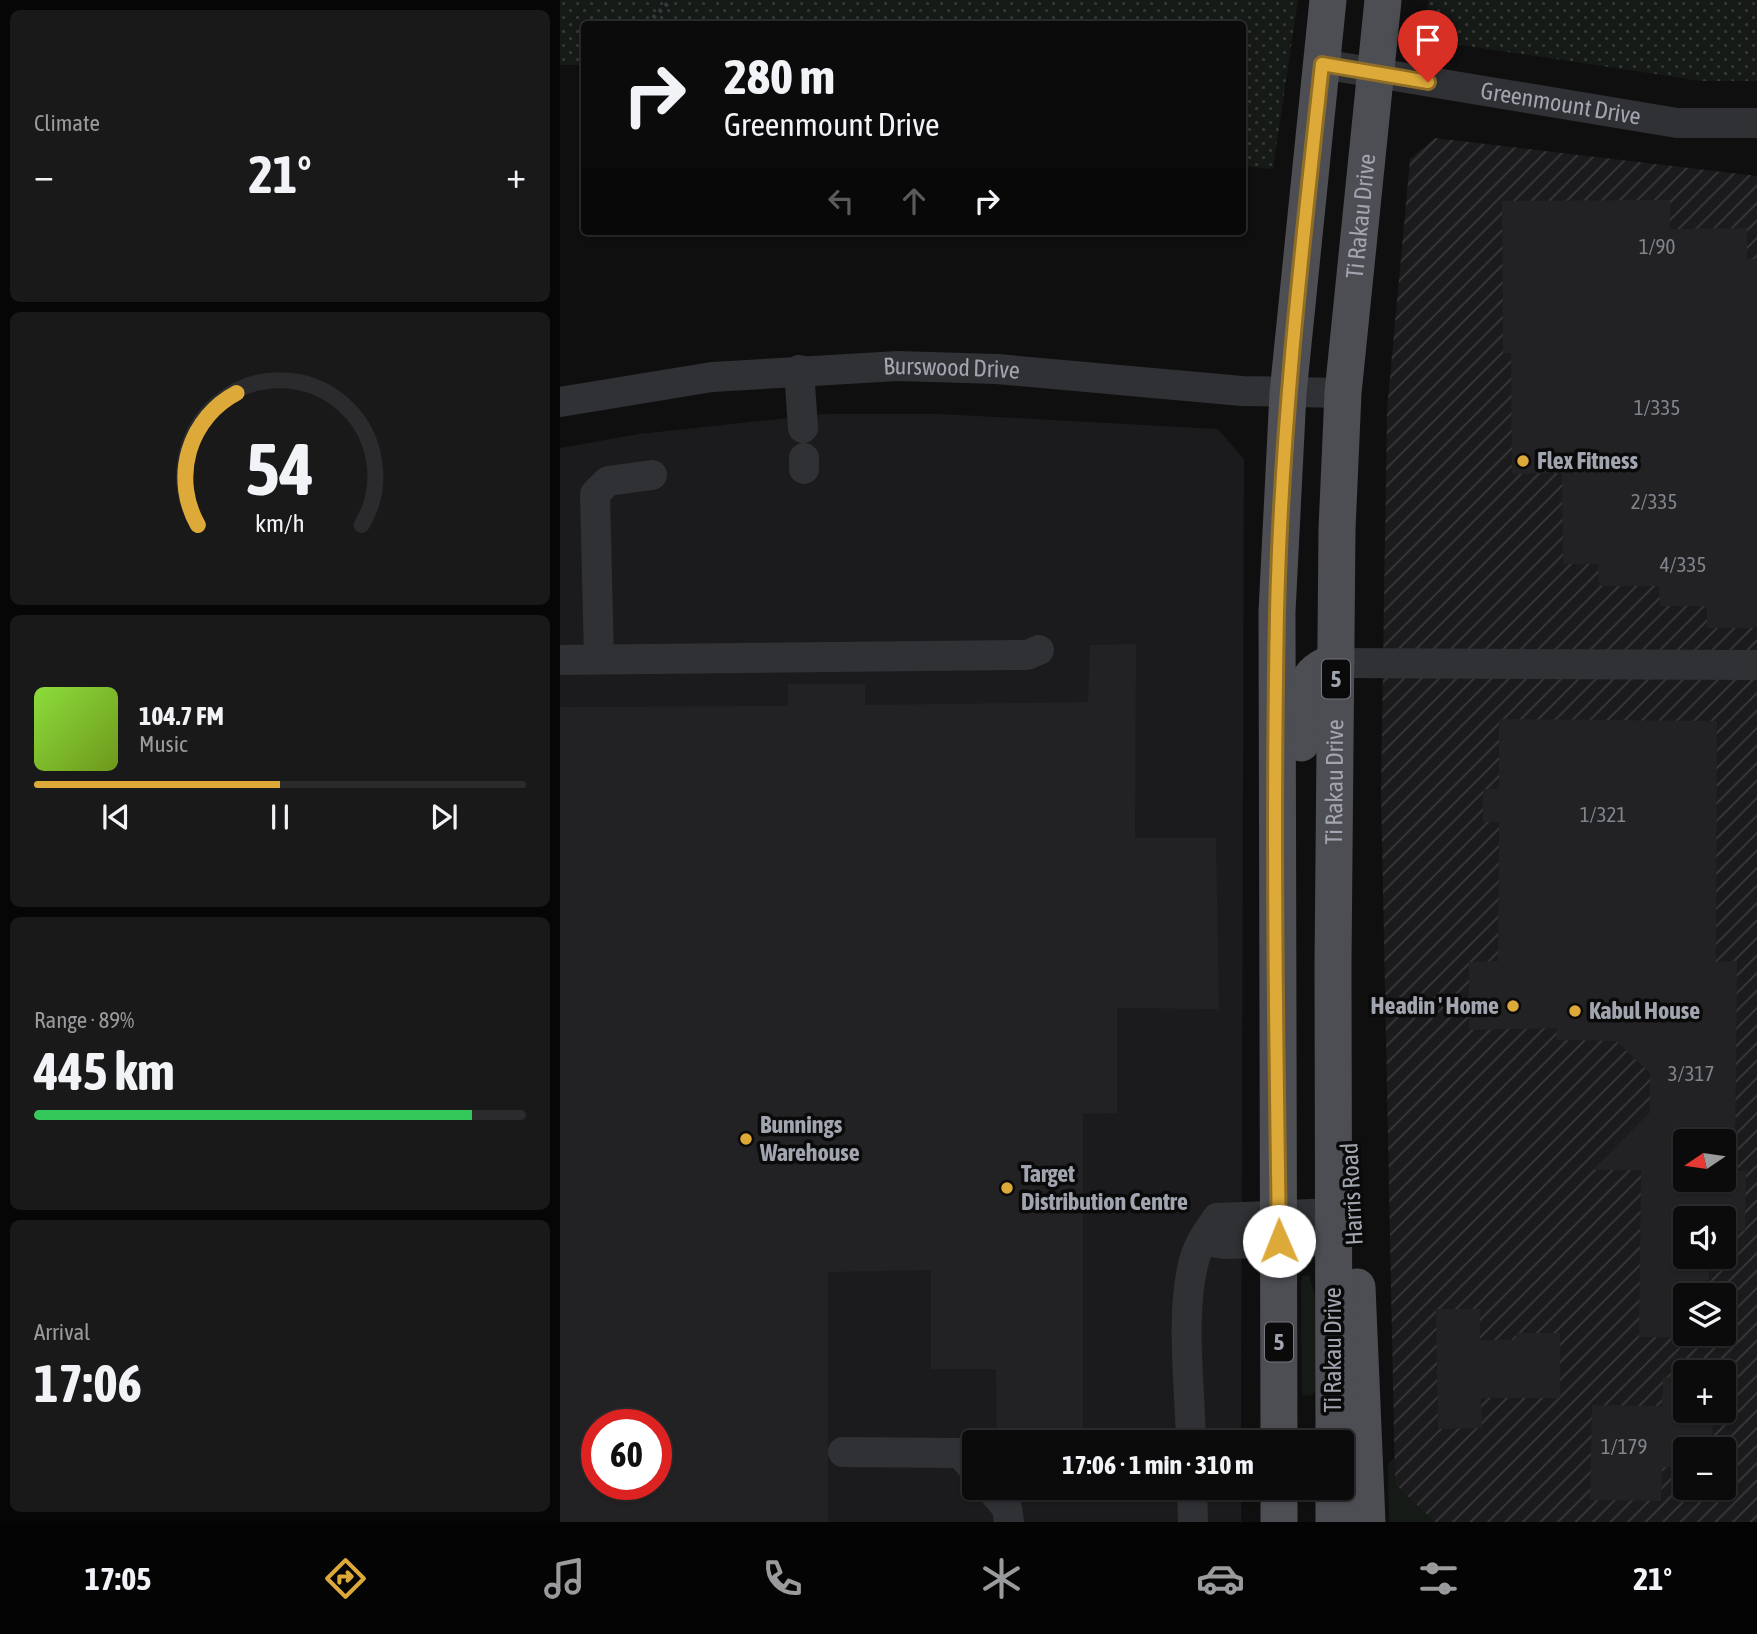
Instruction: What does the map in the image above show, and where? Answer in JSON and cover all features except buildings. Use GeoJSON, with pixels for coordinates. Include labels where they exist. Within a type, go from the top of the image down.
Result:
{"type":"FeatureCollection","features":[{"type":"Feature","properties":{"kind":"main road","name":"5"},"geometry":{"type":"LineString","coordinates":[[1279,1430],[1277,612],[1288,393],[1302,233],[1328,0]]}},
{"type":"Feature","properties":{"kind":"main road","name":"Ti Rakau Drive"},"geometry":{"type":"LineString","coordinates":[[1334,1430],[1333,1080],[1337,528],[1343,393],[1378,74],[1383,0]]}},
{"type":"Feature","properties":{"kind":"main road"},"geometry":{"type":"LineString","coordinates":[[1277,815],[1300,774],[1302,698],[1306,683],[1315,670],[1336,663]]}},
{"type":"Feature","properties":{"kind":"main road","name":"Harris Road"},"geometry":{"type":"LineString","coordinates":[[1333,1080],[1347,1112],[1351,1150],[1367,1522]]}},
{"type":"Feature","properties":{"kind":"main road"},"geometry":{"type":"LineString","coordinates":[[1279,1500],[1279,1522]]}},
{"type":"Feature","properties":{"kind":"main road"},"geometry":{"type":"LineString","coordinates":[[1334,1500],[1334,1522]]}},
{"type":"Feature","properties":{"kind":"street","name":"Greenmount Drive"},"geometry":{"type":"LineString","coordinates":[[1322,64],[1677,123],[1757,123]]}},
{"type":"Feature","properties":{"kind":"street","name":"Burswood Drive"},"geometry":{"type":"LineString","coordinates":[[560,402],[712,377],[898,366],[984,369],[1288,393],[1343,393]]}},
{"type":"Feature","properties":{"kind":"street"},"geometry":{"type":"LineString","coordinates":[[799,370],[803,428]]}},
{"type":"Feature","properties":{"kind":"street"},"geometry":{"type":"LineString","coordinates":[[599,659],[595,494],[608,481],[652,475]]}},
{"type":"Feature","properties":{"kind":"street"},"geometry":{"type":"LineString","coordinates":[[560,660],[1027,655],[1039,650]]}},
{"type":"Feature","properties":{"kind":"street"},"geometry":{"type":"LineString","coordinates":[[1336,663],[1757,665]]}},
{"type":"Feature","properties":{"kind":"street"},"geometry":{"type":"LineString","coordinates":[[1191,1430],[1188,1296],[1194,1261],[1202,1241],[1224,1244],[1279,1228],[1334,1227]]}},
{"type":"Feature","properties":{"kind":"street"},"geometry":{"type":"LineString","coordinates":[[842,1452],[960,1453],[962,1455]]}},
{"type":"Feature","properties":{"kind":"street"},"geometry":{"type":"LineString","coordinates":[[1000,1500],[1007,1508],[1009,1522]]}},
{"type":"Feature","properties":{"kind":"street"},"geometry":{"type":"LineString","coordinates":[[1192,1500],[1193,1522]]}},
{"type":"Feature","properties":{"kind":"path"},"geometry":{"type":"LineString","coordinates":[[650,21],[671,0]]}},
{"type":"Feature","properties":{"kind":"shaded area"},"geometry":{"type":"Polygon","coordinates":[[[560,0],[1298,0],[1273,169],[1246,166],[1246,21],[581,21],[581,65],[560,65],[560,0]]]}},
{"type":"Feature","properties":{"kind":"shaded area"},"geometry":{"type":"Polygon","coordinates":[[[1429,0],[1757,0],[1757,81],[1702,81],[1448,43],[1427,8],[1429,0]]]}},
{"type":"Feature","properties":{"kind":"shaded area"},"geometry":{"type":"Polygon","coordinates":[[[1435,138],[1757,176],[1757,1522],[1429,1522],[1395,1484],[1381,792],[1387,410],[1410,159],[1435,138]]]}},
{"type":"Feature","properties":{"kind":"shaded area"},"geometry":{"type":"Polygon","coordinates":[[[825,414],[941,414],[1218,429],[1244,459],[1241,1430],[962,1430],[962,1500],[1241,1500],[1241,1522],[560,1522],[560,448],[639,434],[825,414]]]}},
{"type":"Feature","properties":{"kind":"shaded area"},"geometry":{"type":"Polygon","coordinates":[[[1309,1275],[1316,1299],[1316,1391],[1310,1396],[1302,1395],[1301,1289],[1302,1276],[1309,1275]]]}},
{"type":"Feature","properties":{"kind":"shaded area"},"geometry":{"type":"Polygon","coordinates":[[[1394,1458],[1395,1484],[1435,1522],[1389,1522],[1388,1464],[1394,1458]]]}},
{"type":"Feature","properties":{"kind":"place","name":"Flex Fitness"},"geometry":{"type":"Point","coordinates":[1523,461]}},
{"type":"Feature","properties":{"kind":"place","name":"Headin ' Home"},"geometry":{"type":"Point","coordinates":[1513,1006]}},
{"type":"Feature","properties":{"kind":"place","name":"Kabul House"},"geometry":{"type":"Point","coordinates":[1575,1011]}},
{"type":"Feature","properties":{"kind":"place","name":"Bunnings Warehouse"},"geometry":{"type":"Point","coordinates":[746,1139]}},
{"type":"Feature","properties":{"kind":"place","name":"Target Distribution Centre"},"geometry":{"type":"Point","coordinates":[1007,1188]}},
{"type":"Feature","properties":{"kind":"route"},"geometry":{"type":"LineString","coordinates":[[1279,1241],[1277,612],[1288,393],[1302,233],[1322,64],[1428,82]]}}]}
